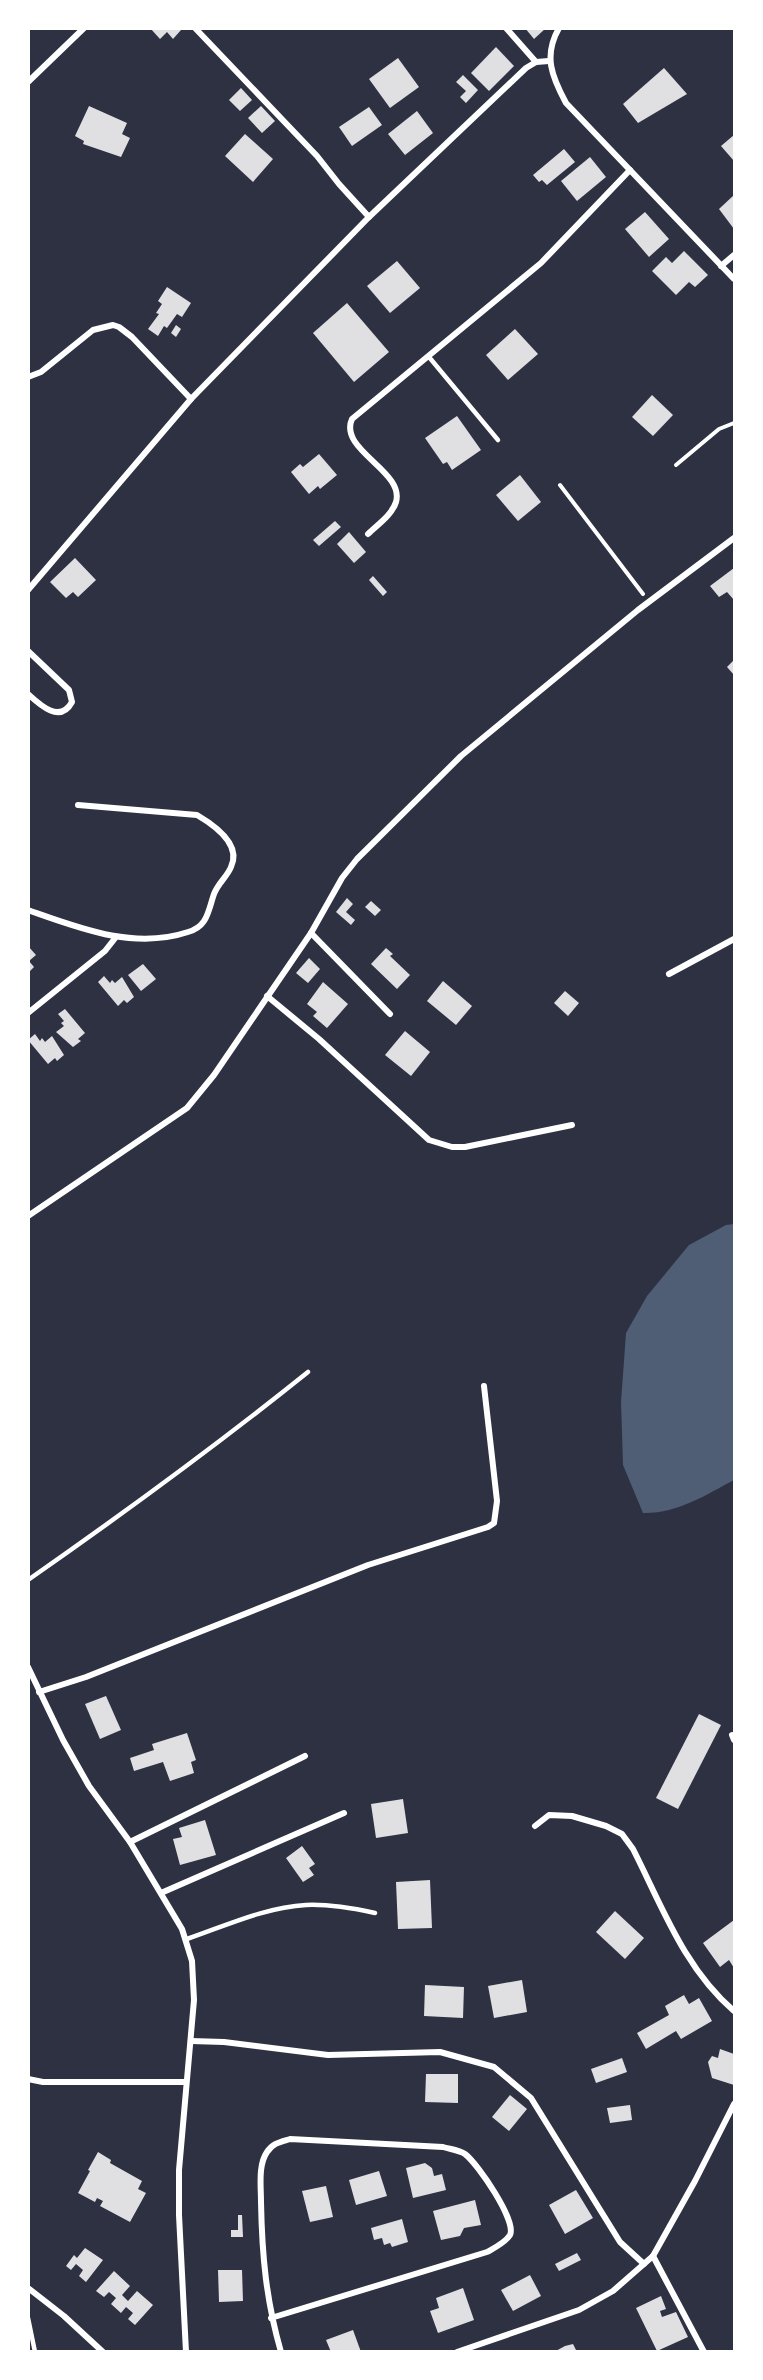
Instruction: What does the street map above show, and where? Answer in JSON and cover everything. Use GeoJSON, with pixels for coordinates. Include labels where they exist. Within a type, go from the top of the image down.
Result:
{"type":"FeatureCollection","features":[{"type":"Feature","properties":{"kind":"street"},"geometry":{"type":"LineString","coordinates":[[28,82],[84,28]]}},
{"type":"Feature","properties":{"kind":"street"},"geometry":{"type":"LineString","coordinates":[[195,28],[316,156],[369,217]]}},
{"type":"Feature","properties":{"kind":"street"},"geometry":{"type":"LineString","coordinates":[[506,28],[536,62]]}},
{"type":"Feature","properties":{"kind":"street"},"geometry":{"type":"LineString","coordinates":[[559,28],[553,39],[549,61],[553,79],[566,103],[735,279]]}},
{"type":"Feature","properties":{"kind":"street"},"geometry":{"type":"LineString","coordinates":[[28,590],[191,399],[369,217],[526,68],[536,62],[549,61]]}},
{"type":"Feature","properties":{"kind":"street"},"geometry":{"type":"LineString","coordinates":[[368,534],[390,513],[396,501],[396,492],[389,478],[353,438],[349,426],[352,419],[541,263],[630,170]]}},
{"type":"Feature","properties":{"kind":"street"},"geometry":{"type":"LineString","coordinates":[[721,266],[735,255]]}},
{"type":"Feature","properties":{"kind":"street"},"geometry":{"type":"LineString","coordinates":[[28,378],[41,372],[93,330],[113,324],[132,337],[191,399]]}},
{"type":"Feature","properties":{"kind":"street"},"geometry":{"type":"LineString","coordinates":[[28,1215],[187,1108],[214,1075],[311,933],[342,878],[357,859],[461,756],[649,601],[735,538]]}},
{"type":"Feature","properties":{"kind":"street"},"geometry":{"type":"LineString","coordinates":[[28,651],[69,690],[72,702],[65,710],[53,712],[47,710],[28,694]]}},
{"type":"Feature","properties":{"kind":"street"},"geometry":{"type":"LineString","coordinates":[[28,910],[116,938],[157,939],[197,929],[206,921],[220,882],[232,865],[234,857],[232,848],[213,824],[197,815],[78,805]]}},
{"type":"Feature","properties":{"kind":"street"},"geometry":{"type":"LineString","coordinates":[[311,933],[390,1014]]}},
{"type":"Feature","properties":{"kind":"street"},"geometry":{"type":"LineString","coordinates":[[28,1013],[105,951],[116,938]]}},
{"type":"Feature","properties":{"kind":"street"},"geometry":{"type":"LineString","coordinates":[[669,974],[735,939]]}},
{"type":"Feature","properties":{"kind":"street"},"geometry":{"type":"LineString","coordinates":[[267,996],[429,1140],[452,1147],[465,1147],[572,1125]]}},
{"type":"Feature","properties":{"kind":"street"},"geometry":{"type":"LineString","coordinates":[[39,1692],[96,1673],[369,1565],[488,1527],[494,1523],[497,1501],[484,1386]]}},
{"type":"Feature","properties":{"kind":"street"},"geometry":{"type":"LineString","coordinates":[[28,1667],[63,1740],[89,1786],[130,1842],[187,1939],[193,1978],[191,2041],[179,2170],[186,2352]]}},
{"type":"Feature","properties":{"kind":"street"},"geometry":{"type":"LineString","coordinates":[[130,1842],[305,1756]]}},
{"type":"Feature","properties":{"kind":"street"},"geometry":{"type":"LineString","coordinates":[[161,1893],[344,1814]]}},
{"type":"Feature","properties":{"kind":"street"},"geometry":{"type":"LineString","coordinates":[[535,1826],[549,1815],[560,1814],[589,1820],[622,1834],[633,1848],[689,1960],[704,1980],[735,2011]]}},
{"type":"Feature","properties":{"kind":"street"},"geometry":{"type":"LineString","coordinates":[[191,2041],[224,2042],[328,2055],[440,2052],[494,2067],[531,2098],[620,2242],[644,2264]]}},
{"type":"Feature","properties":{"kind":"street"},"geometry":{"type":"LineString","coordinates":[[28,2079],[43,2082],[186,2082]]}},
{"type":"Feature","properties":{"kind":"street"},"geometry":{"type":"LineString","coordinates":[[457,2352],[579,2310],[614,2291],[653,2256],[735,2104]]}},
{"type":"Feature","properties":{"kind":"street"},"geometry":{"type":"LineString","coordinates":[[271,2318],[487,2252],[501,2244],[510,2235],[511,2226],[506,2212],[479,2170],[464,2154],[442,2147],[290,2139],[274,2143],[266,2153],[261,2172],[262,2259],[271,2318],[281,2352]]}},
{"type":"Feature","properties":{"kind":"street"},"geometry":{"type":"LineString","coordinates":[[653,2256],[704,2352]]}},
{"type":"Feature","properties":{"kind":"street"},"geometry":{"type":"LineString","coordinates":[[28,2288],[64,2316],[103,2352]]}},
{"type":"Feature","properties":{"kind":"lane"},"geometry":{"type":"LineString","coordinates":[[429,357],[498,440]]}},
{"type":"Feature","properties":{"kind":"lane"},"geometry":{"type":"LineString","coordinates":[[28,1580],[109,1524],[241,1426],[308,1372]]}},
{"type":"Feature","properties":{"kind":"lane"},"geometry":{"type":"LineString","coordinates":[[187,1939],[280,1908],[307,1905],[349,1908],[375,1913]]}},
{"type":"Feature","properties":{"kind":"lane"},"geometry":{"type":"LineString","coordinates":[[28,2318],[35,2352]]}},
{"type":"Feature","properties":{"kind":"path"},"geometry":{"type":"LineString","coordinates":[[676,465],[719,429],[735,423]]}},
{"type":"Feature","properties":{"kind":"path"},"geometry":{"type":"LineString","coordinates":[[560,485],[649,601]]}},
{"type":"Feature","properties":{"kind":"water"},"geometry":{"type":"Polygon","coordinates":[[[734,1224],[734,1480],[679,1507],[643,1513],[623,1465],[621,1402],[626,1333],[647,1296],[689,1245],[726,1225],[734,1224]]]}},
{"type":"Feature","properties":{"kind":"building"},"geometry":{"type":"Polygon","coordinates":[[[150,28],[179,28],[181,30],[173,39],[167,32],[160,39],[150,28]]]}},
{"type":"Feature","properties":{"kind":"building"},"geometry":{"type":"Polygon","coordinates":[[[525,28],[546,28],[534,39],[525,28]]]}},
{"type":"Feature","properties":{"kind":"building"},"geometry":{"type":"Polygon","coordinates":[[[496,47],[514,66],[489,91],[471,73],[496,47]]]}},
{"type":"Feature","properties":{"kind":"building"},"geometry":{"type":"Polygon","coordinates":[[[398,58],[419,87],[390,108],[369,79],[398,58]]]}},
{"type":"Feature","properties":{"kind":"building"},"geometry":{"type":"Polygon","coordinates":[[[664,68],[687,94],[638,123],[623,104],[664,68]]]}},
{"type":"Feature","properties":{"kind":"building"},"geometry":{"type":"Polygon","coordinates":[[[463,75],[478,90],[466,103],[460,97],[466,91],[456,82],[463,75]]]}},
{"type":"Feature","properties":{"kind":"building"},"geometry":{"type":"Polygon","coordinates":[[[241,88],[252,100],[240,111],[229,100],[241,88]]]}},
{"type":"Feature","properties":{"kind":"building"},"geometry":{"type":"Polygon","coordinates":[[[89,106],[127,123],[122,134],[130,138],[121,157],[83,144],[84,141],[75,136],[89,106]]]}},
{"type":"Feature","properties":{"kind":"building"},"geometry":{"type":"Polygon","coordinates":[[[261,106],[275,121],[262,133],[248,118],[261,106]]]}},
{"type":"Feature","properties":{"kind":"building"},"geometry":{"type":"Polygon","coordinates":[[[369,107],[382,125],[352,146],[339,127],[369,107]]]}},
{"type":"Feature","properties":{"kind":"building"},"geometry":{"type":"Polygon","coordinates":[[[417,111],[433,133],[405,155],[388,134],[417,111]]]}},
{"type":"Feature","properties":{"kind":"building"},"geometry":{"type":"Polygon","coordinates":[[[245,134],[273,159],[253,182],[225,156],[245,134]]]}},
{"type":"Feature","properties":{"kind":"building"},"geometry":{"type":"Polygon","coordinates":[[[734,135],[734,161],[721,146],[734,135]]]}},
{"type":"Feature","properties":{"kind":"building"},"geometry":{"type":"Polygon","coordinates":[[[564,149],[575,162],[547,185],[542,180],[539,182],[533,175],[564,149]]]}},
{"type":"Feature","properties":{"kind":"building"},"geometry":{"type":"Polygon","coordinates":[[[590,157],[606,177],[577,201],[561,181],[590,157]]]}},
{"type":"Feature","properties":{"kind":"building"},"geometry":{"type":"Polygon","coordinates":[[[734,195],[734,229],[719,209],[734,195]]]}},
{"type":"Feature","properties":{"kind":"building"},"geometry":{"type":"Polygon","coordinates":[[[645,212],[669,239],[649,257],[625,229],[645,212]]]}},
{"type":"Feature","properties":{"kind":"building"},"geometry":{"type":"Polygon","coordinates":[[[684,251],[708,275],[695,287],[689,282],[676,295],[652,271],[666,257],[672,263],[684,251]]]}},
{"type":"Feature","properties":{"kind":"building"},"geometry":{"type":"Polygon","coordinates":[[[397,261],[420,288],[390,313],[367,286],[397,261]]]}},
{"type":"Feature","properties":{"kind":"building"},"geometry":{"type":"Polygon","coordinates":[[[167,287],[191,303],[182,317],[177,314],[167,328],[164,326],[158,336],[148,329],[159,314],[156,313],[162,304],[158,301],[167,287]]]}},
{"type":"Feature","properties":{"kind":"building"},"geometry":{"type":"Polygon","coordinates":[[[347,303],[389,352],[354,382],[313,333],[347,303]]]}},
{"type":"Feature","properties":{"kind":"building"},"geometry":{"type":"Polygon","coordinates":[[[176,325],[181,329],[176,337],[171,333],[176,325]]]}},
{"type":"Feature","properties":{"kind":"building"},"geometry":{"type":"Polygon","coordinates":[[[515,329],[538,354],[508,380],[486,355],[515,329]]]}},
{"type":"Feature","properties":{"kind":"building"},"geometry":{"type":"Polygon","coordinates":[[[652,395],[673,415],[653,436],[632,417],[652,395]]]}},
{"type":"Feature","properties":{"kind":"building"},"geometry":{"type":"Polygon","coordinates":[[[457,416],[481,450],[452,470],[447,462],[443,464],[425,438],[457,416]]]}},
{"type":"Feature","properties":{"kind":"building"},"geometry":{"type":"Polygon","coordinates":[[[319,454],[337,475],[320,489],[318,486],[309,494],[291,472],[300,464],[303,467],[319,454]]]}},
{"type":"Feature","properties":{"kind":"building"},"geometry":{"type":"Polygon","coordinates":[[[520,475],[541,502],[518,521],[496,495],[520,475]]]}},
{"type":"Feature","properties":{"kind":"building"},"geometry":{"type":"Polygon","coordinates":[[[335,521],[341,527],[319,546],[313,540],[335,521]]]}},
{"type":"Feature","properties":{"kind":"building"},"geometry":{"type":"Polygon","coordinates":[[[349,532],[366,552],[354,563],[337,544],[349,532]]]}},
{"type":"Feature","properties":{"kind":"building"},"geometry":{"type":"Polygon","coordinates":[[[75,558],[96,580],[78,597],[73,592],[66,598],[50,582],[75,558]]]}},
{"type":"Feature","properties":{"kind":"building"},"geometry":{"type":"Polygon","coordinates":[[[734,568],[734,600],[727,592],[719,597],[710,586],[734,568]]]}},
{"type":"Feature","properties":{"kind":"building"},"geometry":{"type":"Polygon","coordinates":[[[373,576],[387,592],[383,596],[369,580],[373,576]]]}},
{"type":"Feature","properties":{"kind":"building"},"geometry":{"type":"Polygon","coordinates":[[[734,660],[734,675],[727,667],[734,660]]]}},
{"type":"Feature","properties":{"kind":"building"},"geometry":{"type":"Polygon","coordinates":[[[347,898],[353,904],[346,912],[355,920],[351,925],[336,912],[347,898]]]}},
{"type":"Feature","properties":{"kind":"building"},"geometry":{"type":"Polygon","coordinates":[[[371,901],[381,910],[375,916],[365,907],[371,901]]]}},
{"type":"Feature","properties":{"kind":"building"},"geometry":{"type":"Polygon","coordinates":[[[28,946],[36,955],[29,961],[34,967],[28,973],[28,946]]]}},
{"type":"Feature","properties":{"kind":"building"},"geometry":{"type":"Polygon","coordinates":[[[386,948],[393,954],[390,956],[410,975],[397,989],[371,964],[386,948]]]}},
{"type":"Feature","properties":{"kind":"building"},"geometry":{"type":"Polygon","coordinates":[[[309,958],[320,969],[308,983],[296,973],[309,958]]]}},
{"type":"Feature","properties":{"kind":"building"},"geometry":{"type":"Polygon","coordinates":[[[143,964],[156,979],[141,991],[128,975],[143,964]]]}},
{"type":"Feature","properties":{"kind":"building"},"geometry":{"type":"Polygon","coordinates":[[[104,976],[110,983],[112,980],[115,983],[122,977],[134,997],[127,1003],[124,1000],[118,1006],[98,982],[104,976]]]}},
{"type":"Feature","properties":{"kind":"building"},"geometry":{"type":"Polygon","coordinates":[[[443,981],[472,1006],[456,1025],[427,1001],[443,981]]]}},
{"type":"Feature","properties":{"kind":"building"},"geometry":{"type":"Polygon","coordinates":[[[323,982],[348,1004],[327,1028],[313,1016],[317,1012],[307,1004],[323,982]]]}},
{"type":"Feature","properties":{"kind":"building"},"geometry":{"type":"Polygon","coordinates":[[[565,991],[579,1003],[568,1016],[554,1003],[565,991]]]}},
{"type":"Feature","properties":{"kind":"building"},"geometry":{"type":"Polygon","coordinates":[[[65,1009],[85,1033],[78,1039],[81,1041],[73,1047],[56,1032],[64,1026],[61,1023],[64,1021],[58,1014],[65,1009]]]}},
{"type":"Feature","properties":{"kind":"building"},"geometry":{"type":"Polygon","coordinates":[[[405,1031],[430,1052],[411,1076],[385,1055],[405,1031]]]}},
{"type":"Feature","properties":{"kind":"building"},"geometry":{"type":"Polygon","coordinates":[[[35,1034],[40,1041],[42,1038],[45,1042],[52,1036],[64,1055],[48,1064],[28,1040],[35,1034]]]}},
{"type":"Feature","properties":{"kind":"building"},"geometry":{"type":"Polygon","coordinates":[[[106,1696],[121,1730],[100,1739],[85,1704],[106,1696]]]}},
{"type":"Feature","properties":{"kind":"building"},"geometry":{"type":"Polygon","coordinates":[[[699,1714],[721,1725],[678,1809],[656,1798],[699,1714]]]}},
{"type":"Feature","properties":{"kind":"building"},"geometry":{"type":"Polygon","coordinates":[[[187,1733],[196,1760],[191,1762],[194,1773],[170,1781],[163,1762],[134,1771],[130,1758],[154,1750],[152,1744],[187,1733]]]}},
{"type":"Feature","properties":{"kind":"building"},"geometry":{"type":"Polygon","coordinates":[[[403,1799],[408,1833],[376,1838],[371,1804],[403,1799]]]}},
{"type":"Feature","properties":{"kind":"building"},"geometry":{"type":"Polygon","coordinates":[[[205,1820],[216,1855],[180,1865],[173,1839],[182,1837],[179,1828],[205,1820]]]}},
{"type":"Feature","properties":{"kind":"building"},"geometry":{"type":"Polygon","coordinates":[[[302,1846],[315,1864],[309,1868],[314,1875],[303,1882],[286,1858],[302,1846]]]}},
{"type":"Feature","properties":{"kind":"building"},"geometry":{"type":"Polygon","coordinates":[[[430,1880],[432,1928],[398,1929],[396,1882],[430,1880]]]}},
{"type":"Feature","properties":{"kind":"building"},"geometry":{"type":"Polygon","coordinates":[[[615,1911],[644,1938],[625,1959],[596,1932],[615,1911]]]}},
{"type":"Feature","properties":{"kind":"building"},"geometry":{"type":"Polygon","coordinates":[[[734,1920],[734,1968],[729,1960],[720,1967],[703,1943],[734,1920]]]}},
{"type":"Feature","properties":{"kind":"building"},"geometry":{"type":"Polygon","coordinates":[[[522,1980],[527,2012],[494,2018],[488,1986],[522,1980]]]}},
{"type":"Feature","properties":{"kind":"building"},"geometry":{"type":"Polygon","coordinates":[[[425,1985],[464,1987],[463,2018],[424,2016],[425,1985]]]}},
{"type":"Feature","properties":{"kind":"building"},"geometry":{"type":"Polygon","coordinates":[[[684,1995],[689,2004],[699,1998],[712,2021],[681,2039],[676,2031],[646,2049],[637,2033],[669,2015],[665,2006],[684,1995]]]}},
{"type":"Feature","properties":{"kind":"building"},"geometry":{"type":"Polygon","coordinates":[[[720,2049],[734,2054],[734,2085],[712,2078],[708,2062],[712,2056],[718,2058],[720,2049]]]}},
{"type":"Feature","properties":{"kind":"building"},"geometry":{"type":"Polygon","coordinates":[[[622,2058],[627,2072],[596,2083],[591,2069],[622,2058]]]}},
{"type":"Feature","properties":{"kind":"building"},"geometry":{"type":"Polygon","coordinates":[[[426,2074],[458,2074],[458,2103],[425,2102],[426,2074]]]}},
{"type":"Feature","properties":{"kind":"building"},"geometry":{"type":"Polygon","coordinates":[[[510,2095],[527,2109],[509,2131],[492,2117],[510,2095]]]}},
{"type":"Feature","properties":{"kind":"building"},"geometry":{"type":"Polygon","coordinates":[[[630,2105],[632,2120],[610,2123],[607,2108],[630,2105]]]}},
{"type":"Feature","properties":{"kind":"building"},"geometry":{"type":"Polygon","coordinates":[[[98,2152],[111,2160],[110,2163],[142,2181],[138,2189],[146,2193],[130,2222],[100,2206],[103,2201],[97,2198],[95,2202],[78,2193],[98,2152]]]}},
{"type":"Feature","properties":{"kind":"building"},"geometry":{"type":"Polygon","coordinates":[[[425,2163],[432,2168],[434,2176],[442,2174],[446,2190],[413,2198],[406,2168],[425,2163]]]}},
{"type":"Feature","properties":{"kind":"building"},"geometry":{"type":"Polygon","coordinates":[[[379,2171],[387,2196],[356,2205],[349,2180],[379,2171]]]}},
{"type":"Feature","properties":{"kind":"building"},"geometry":{"type":"Polygon","coordinates":[[[326,2186],[333,2217],[310,2222],[302,2191],[326,2186]]]}},
{"type":"Feature","properties":{"kind":"building"},"geometry":{"type":"Polygon","coordinates":[[[576,2190],[593,2218],[565,2234],[549,2205],[576,2190]]]}},
{"type":"Feature","properties":{"kind":"building"},"geometry":{"type":"Polygon","coordinates":[[[475,2200],[481,2225],[464,2228],[460,2236],[441,2240],[433,2211],[475,2200]]]}},
{"type":"Feature","properties":{"kind":"building"},"geometry":{"type":"Polygon","coordinates":[[[238,2215],[242,2215],[243,2237],[231,2237],[231,2230],[238,2230],[238,2215]]]}},
{"type":"Feature","properties":{"kind":"building"},"geometry":{"type":"Polygon","coordinates":[[[402,2219],[408,2242],[392,2247],[390,2243],[384,2245],[382,2238],[374,2240],[371,2228],[402,2219]]]}},
{"type":"Feature","properties":{"kind":"building"},"geometry":{"type":"Polygon","coordinates":[[[85,2248],[103,2260],[86,2282],[79,2276],[83,2270],[76,2264],[71,2270],[66,2266],[74,2255],[77,2258],[85,2248]]]}},
{"type":"Feature","properties":{"kind":"building"},"geometry":{"type":"Polygon","coordinates":[[[577,2253],[581,2260],[559,2271],[555,2264],[577,2253]]]}},
{"type":"Feature","properties":{"kind":"building"},"geometry":{"type":"Polygon","coordinates":[[[218,2270],[242,2270],[243,2301],[219,2302],[218,2270]]]}},
{"type":"Feature","properties":{"kind":"building"},"geometry":{"type":"Polygon","coordinates":[[[114,2271],[130,2286],[122,2295],[128,2301],[137,2291],[153,2305],[135,2325],[128,2319],[133,2313],[126,2307],[121,2313],[111,2304],[116,2298],[109,2292],[104,2297],[96,2291],[114,2271]]]}},
{"type":"Feature","properties":{"kind":"building"},"geometry":{"type":"Polygon","coordinates":[[[530,2275],[541,2296],[513,2311],[501,2290],[530,2275]]]}},
{"type":"Feature","properties":{"kind":"building"},"geometry":{"type":"Polygon","coordinates":[[[463,2288],[474,2320],[438,2333],[430,2311],[439,2308],[436,2298],[463,2288]]]}},
{"type":"Feature","properties":{"kind":"building"},"geometry":{"type":"Polygon","coordinates":[[[661,2296],[666,2309],[660,2311],[662,2317],[676,2312],[688,2337],[657,2351],[636,2308],[661,2296]]]}},
{"type":"Feature","properties":{"kind":"building"},"geometry":{"type":"Polygon","coordinates":[[[353,2330],[361,2352],[331,2352],[326,2340],[353,2330]]]}},
{"type":"Feature","properties":{"kind":"building"},"geometry":{"type":"Polygon","coordinates":[[[573,2344],[577,2352],[554,2352],[565,2346],[573,2344]]]}}]}
